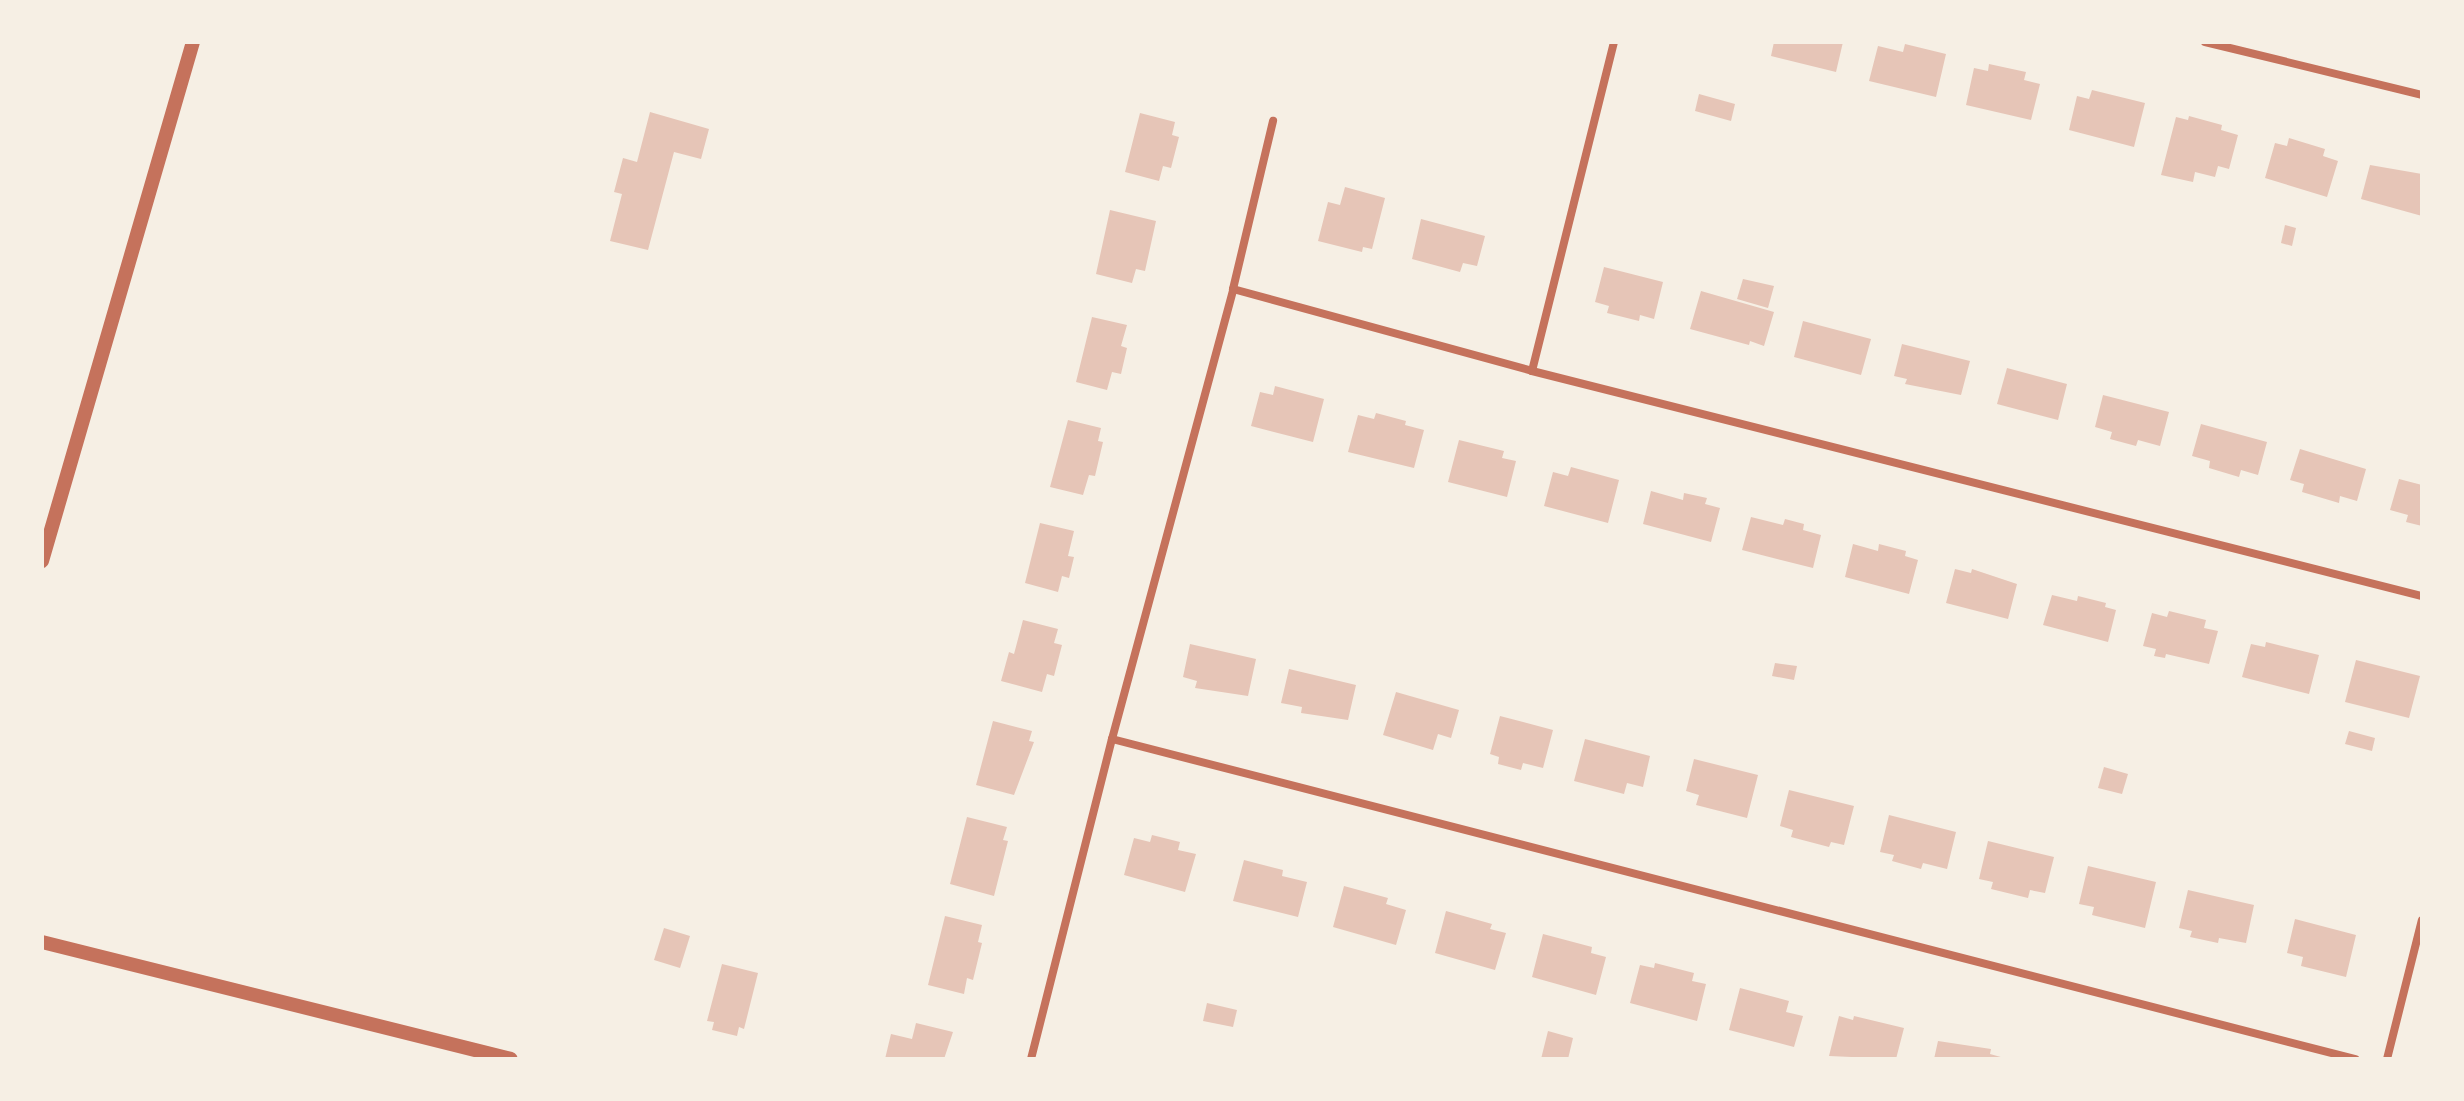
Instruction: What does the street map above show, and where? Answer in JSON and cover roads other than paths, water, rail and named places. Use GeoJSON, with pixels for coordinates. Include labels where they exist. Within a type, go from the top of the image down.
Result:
{"type":"FeatureCollection","features":[{"type":"Feature","properties":{"kind":"street"},"geometry":{"type":"LineString","coordinates":[[42,561],[193,42]]}},
{"type":"Feature","properties":{"kind":"street"},"geometry":{"type":"LineString","coordinates":[[1532,371],[1614,42]]}},
{"type":"Feature","properties":{"kind":"street"},"geometry":{"type":"LineString","coordinates":[[2205,42],[2422,95]]}},
{"type":"Feature","properties":{"kind":"street"},"geometry":{"type":"LineString","coordinates":[[1031,1059],[1112,739],[1233,289],[1273,121]]}},
{"type":"Feature","properties":{"kind":"street"},"geometry":{"type":"LineString","coordinates":[[1233,289],[1532,371],[2422,596]]}},
{"type":"Feature","properties":{"kind":"street"},"geometry":{"type":"LineString","coordinates":[[1112,739],[2355,1059]]}},
{"type":"Feature","properties":{"kind":"street"},"geometry":{"type":"LineString","coordinates":[[2387,1059],[2422,920]]}},
{"type":"Feature","properties":{"kind":"street"},"geometry":{"type":"LineString","coordinates":[[42,942],[511,1059]]}}]}
